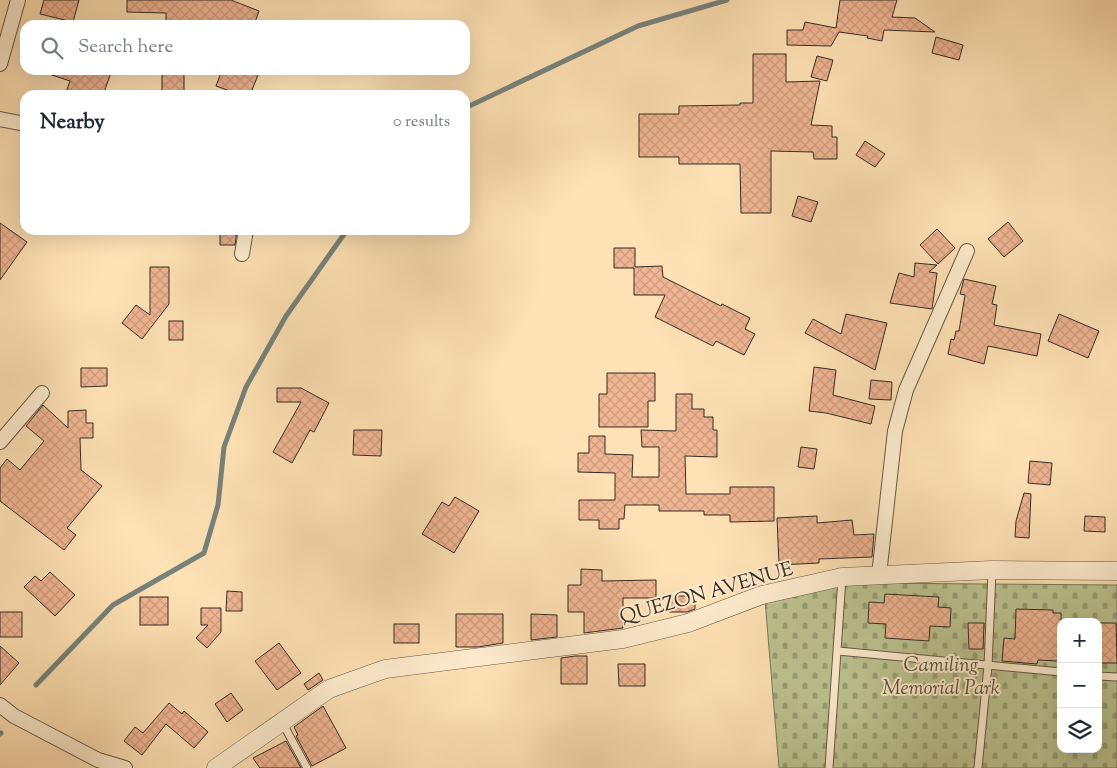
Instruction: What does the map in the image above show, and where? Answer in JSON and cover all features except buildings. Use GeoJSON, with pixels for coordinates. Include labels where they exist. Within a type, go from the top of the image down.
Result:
{"type":"FeatureCollection","features":[{"type":"Feature","properties":{"kind":"street"},"geometry":{"type":"LineString","coordinates":[[0,64],[18,0]]}},
{"type":"Feature","properties":{"kind":"street"},"geometry":{"type":"LineString","coordinates":[[0,118],[20,123]]}},
{"type":"Feature","properties":{"kind":"street"},"geometry":{"type":"LineString","coordinates":[[242,254],[245,235]]}},
{"type":"Feature","properties":{"kind":"street"},"geometry":{"type":"LineString","coordinates":[[879,575],[895,431],[906,390],[967,251]]}},
{"type":"Feature","properties":{"kind":"street"},"geometry":{"type":"LineString","coordinates":[[0,442],[42,394]]}},
{"type":"Feature","properties":{"kind":"street","name":"QUEZON AVENUE"},"geometry":{"type":"LineString","coordinates":[[216,768],[329,689],[385,669],[623,639],[688,623],[762,595],[842,577],[992,570],[1117,571]]}},
{"type":"Feature","properties":{"kind":"street"},"geometry":{"type":"LineString","coordinates":[[0,705],[14,716],[98,760],[124,768]]}},
{"type":"Feature","properties":{"kind":"lane"},"geometry":{"type":"LineString","coordinates":[[978,768],[988,666],[992,570]]}},
{"type":"Feature","properties":{"kind":"lane"},"geometry":{"type":"LineString","coordinates":[[829,768],[842,577]]}},
{"type":"Feature","properties":{"kind":"lane"},"geometry":{"type":"LineString","coordinates":[[838,651],[1057,672]]}},
{"type":"Feature","properties":{"kind":"lane"},"geometry":{"type":"LineString","coordinates":[[1102,676],[1117,677]]}},
{"type":"Feature","properties":{"kind":"lane"},"geometry":{"type":"LineString","coordinates":[[282,722],[307,768]]}},
{"type":"Feature","properties":{"kind":"green space","name":"Camiling Memorial Park"},"geometry":{"type":"Polygon","coordinates":[[[859,583],[1117,585],[1117,768],[779,768],[765,600],[859,583]]]}},
{"type":"Feature","properties":{"kind":"waterway"},"geometry":{"type":"LineString","coordinates":[[470,106],[638,26],[727,0]]}},
{"type":"Feature","properties":{"kind":"waterway"},"geometry":{"type":"LineString","coordinates":[[36,685],[113,605],[204,553],[218,505],[224,447],[246,387],[286,316],[343,235]]}}]}
